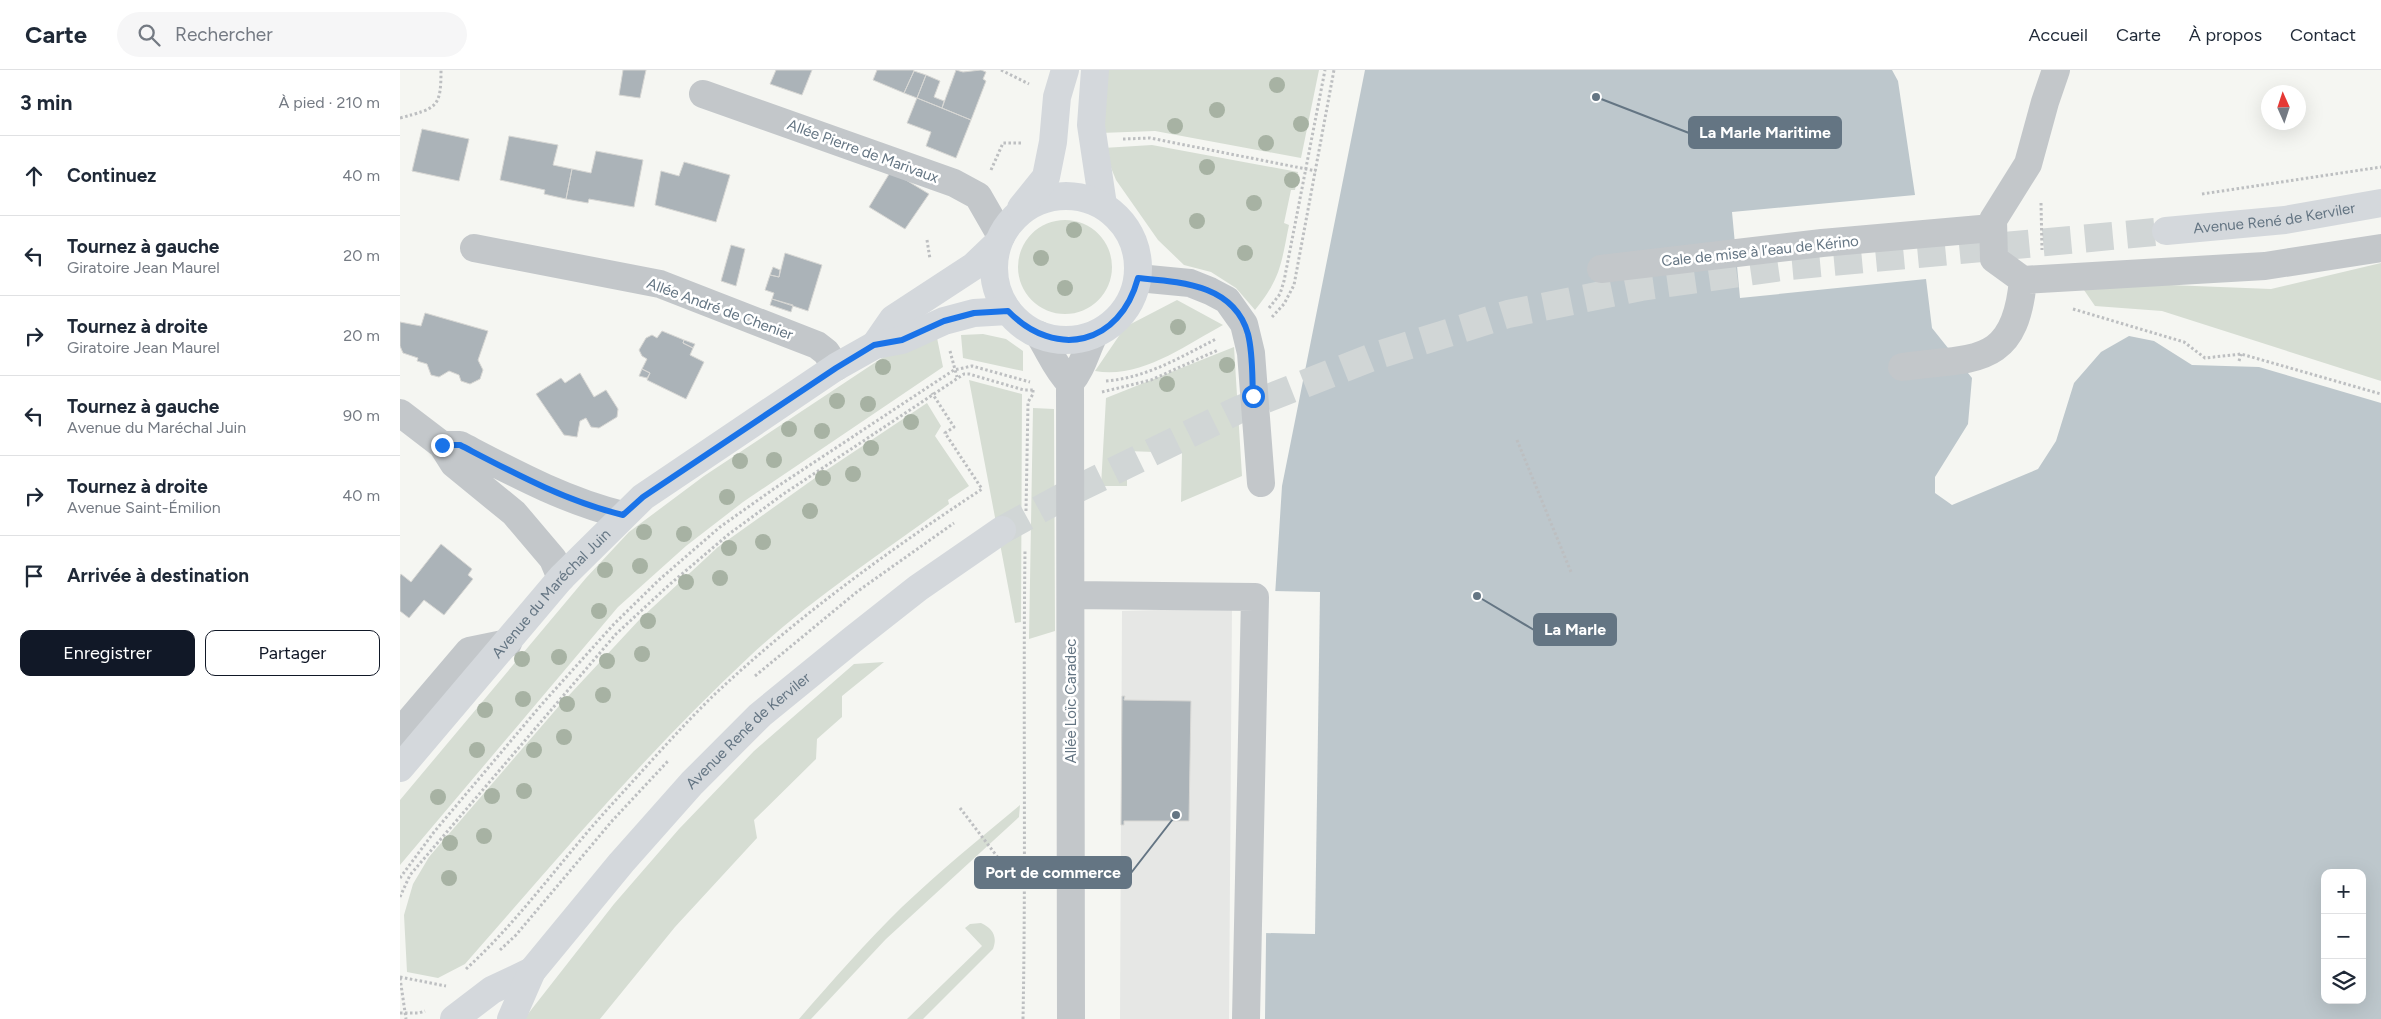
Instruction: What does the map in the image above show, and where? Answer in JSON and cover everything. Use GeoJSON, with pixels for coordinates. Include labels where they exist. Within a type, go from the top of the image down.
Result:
{"type":"FeatureCollection","features":[{"type":"Feature","properties":{"kind":"main road","name":"Avenue du Maréchal Juin"},"geometry":{"type":"LineString","coordinates":[[874,345],[893,319],[974,266],[1004,233],[1046,177],[1053,142],[1057,97],[1065,70]]}},
{"type":"Feature","properties":{"kind":"main road"},"geometry":{"type":"LineString","coordinates":[[1095,70],[1092,126],[1103,205]]}},
{"type":"Feature","properties":{"kind":"main road"},"geometry":{"type":"LineString","coordinates":[[1056,195],[1080,196],[1103,205],[1117,215],[1128,228],[1135,244],[1139,261],[1134,296],[1124,312],[1111,325],[1094,335],[1076,340],[1057,340],[1039,335],[1022,325],[1008,311],[1000,297],[995,282],[993,266],[1004,233],[1033,202],[1056,195]]}},
{"type":"Feature","properties":{"kind":"main road","name":"Avenue René de Kerviler"},"geometry":{"type":"LineString","coordinates":[[2166,231],[2285,220],[2381,203]]}},
{"type":"Feature","properties":{"kind":"main road","name":"Avenue du Maréchal Juin"},"geometry":{"type":"LineString","coordinates":[[400,768],[508,643],[561,578],[643,497],[836,368],[874,345],[902,340],[944,321],[974,313],[1008,311]]}},
{"type":"Feature","properties":{"kind":"main road","name":"Avenue René de Kerviler"},"geometry":{"type":"LineString","coordinates":[[511,1019],[532,971],[621,863],[673,805],[760,716],[918,588],[1002,530]]}},
{"type":"Feature","properties":{"kind":"main road","name":"Avenue René de Kerviler"},"geometry":{"type":"LineString","coordinates":[[454,1019],[492,990],[532,971]]}},
{"type":"Feature","properties":{"kind":"street"},"geometry":{"type":"LineString","coordinates":[[2056,70],[2044,102],[2028,164],[1993,220],[1994,260],[2035,280],[2265,266],[2381,248]]}},
{"type":"Feature","properties":{"kind":"street","name":"Allée Pierre de Marivaux"},"geometry":{"type":"LineString","coordinates":[[703,94],[954,183],[978,196],[1004,233]]}},
{"type":"Feature","properties":{"kind":"street","name":"Cale de mise à l’eau de Kérino"},"geometry":{"type":"LineString","coordinates":[[1601,269],[1813,244],[1992,228]]}},
{"type":"Feature","properties":{"kind":"street","name":"Allée André de Chenier"},"geometry":{"type":"LineString","coordinates":[[474,248],[660,284],[817,344],[826,352],[836,368]]}},
{"type":"Feature","properties":{"kind":"street"},"geometry":{"type":"LineString","coordinates":[[1138,278],[1190,283],[1210,291],[1227,300],[1244,324],[1251,353],[1261,484]]}},
{"type":"Feature","properties":{"kind":"street"},"geometry":{"type":"LineString","coordinates":[[1902,367],[1979,356],[1994,350],[2006,339],[2014,324],[2020,304],[2035,280]]}},
{"type":"Feature","properties":{"kind":"street"},"geometry":{"type":"LineString","coordinates":[[1039,335],[1051,353],[1058,370],[1070,383]]}},
{"type":"Feature","properties":{"kind":"street","name":"Allée Loïc Caradec"},"geometry":{"type":"LineString","coordinates":[[1072,1019],[1070,383],[1079,373],[1083,357],[1094,335]]}},
{"type":"Feature","properties":{"kind":"street"},"geometry":{"type":"LineString","coordinates":[[400,413],[442,445],[454,464],[514,513],[553,559],[561,578]]}},
{"type":"Feature","properties":{"kind":"street"},"geometry":{"type":"LineString","coordinates":[[442,445],[460,445],[567,497],[596,508],[623,515]]}},
{"type":"Feature","properties":{"kind":"street"},"geometry":{"type":"LineString","coordinates":[[1072,595],[1255,597],[1246,1019]]}},
{"type":"Feature","properties":{"kind":"street"},"geometry":{"type":"LineString","coordinates":[[400,732],[469,651],[508,643]]}},
{"type":"Feature","properties":{"kind":"path"},"geometry":{"type":"LineString","coordinates":[[400,118],[433,106],[439,100],[442,92],[441,70]]}},
{"type":"Feature","properties":{"kind":"path"},"geometry":{"type":"LineString","coordinates":[[1266,311],[1280,294],[1284,281],[1308,169],[1325,70]]}},
{"type":"Feature","properties":{"kind":"path"},"geometry":{"type":"LineString","coordinates":[[1269,320],[1284,304],[1294,285],[1334,70]]}},
{"type":"Feature","properties":{"kind":"path"},"geometry":{"type":"LineString","coordinates":[[1114,140],[1150,138],[1316,171]]}},
{"type":"Feature","properties":{"kind":"path"},"geometry":{"type":"LineString","coordinates":[[990,173],[1003,143],[1027,143]]}},
{"type":"Feature","properties":{"kind":"path"},"geometry":{"type":"LineString","coordinates":[[2028,164],[2043,172],[2042,252],[2035,280],[2051,303],[2184,342],[2205,358],[2241,354],[2381,394]]}},
{"type":"Feature","properties":{"kind":"path"},"geometry":{"type":"LineString","coordinates":[[2198,195],[2381,167]]}},
{"type":"Feature","properties":{"kind":"path"},"geometry":{"type":"LineString","coordinates":[[1098,382],[1126,380],[1149,372],[1221,336]]}},
{"type":"Feature","properties":{"kind":"path"},"geometry":{"type":"LineString","coordinates":[[1098,393],[1127,388],[1151,380],[1226,346]]}},
{"type":"Feature","properties":{"kind":"path"},"geometry":{"type":"LineString","coordinates":[[2239,361],[2241,354]]}},
{"type":"Feature","properties":{"kind":"path"},"geometry":{"type":"LineString","coordinates":[[400,878],[434,832],[542,704],[614,624],[660,579],[720,527],[954,370],[972,366],[1033,382]]}},
{"type":"Feature","properties":{"kind":"path"},"geometry":{"type":"LineString","coordinates":[[400,897],[410,875],[616,634],[668,585],[729,534],[958,377],[970,374],[1024,390],[1033,390]]}},
{"type":"Feature","properties":{"kind":"path"},"geometry":{"type":"LineString","coordinates":[[1028,402],[1033,394],[1033,374]]}},
{"type":"Feature","properties":{"kind":"path"},"geometry":{"type":"LineString","coordinates":[[459,975],[484,952],[613,803],[715,695],[800,620],[907,538],[982,489],[945,432],[954,427],[932,394]]}},
{"type":"Feature","properties":{"kind":"path"},"geometry":{"type":"LineString","coordinates":[[1517,440],[1571,572]]}},
{"type":"Feature","properties":{"kind":"path"},"geometry":{"type":"LineString","coordinates":[[1023,1019],[1026,859],[1024,674]]}},
{"type":"Feature","properties":{"kind":"path"},"geometry":{"type":"LineString","coordinates":[[960,808],[999,859],[1026,859]]}},
{"type":"Feature","properties":{"kind":"path"},"geometry":{"type":"LineString","coordinates":[[406,1019],[400,977],[446,986],[452,980]]}},
{"type":"Feature","properties":{"kind":"path"},"geometry":{"type":"LineString","coordinates":[[400,1013],[419,1013]]}},
{"type":"Feature","properties":{"kind":"shaded area"},"geometry":{"type":"Polygon","coordinates":[[[1103,70],[1319,70],[1301,158],[1155,131],[1100,133],[1103,70]]]}},
{"type":"Feature","properties":{"kind":"shaded area"},"geometry":{"type":"Polygon","coordinates":[[[1365,70],[1892,70],[1898,81],[1915,195],[1732,212],[1740,298],[1926,279],[1932,328],[1972,378],[1968,424],[1935,477],[1935,493],[1952,505],[2038,469],[2056,441],[2074,383],[2101,352],[2129,336],[2154,341],[2192,365],[2259,367],[2381,403],[2381,1019],[1265,1019],[1267,864],[1275,596],[1282,486],[1365,70]]]}},
{"type":"Feature","properties":{"kind":"shaded area"},"geometry":{"type":"Polygon","coordinates":[[[1152,145],[1298,172],[1295,190],[1291,190],[1284,223],[1289,225],[1279,270],[1264,299],[1255,310],[1236,288],[1211,272],[1184,265],[1158,240],[1116,180],[1103,148],[1152,145]]]}},
{"type":"Feature","properties":{"kind":"shaded area"},"geometry":{"type":"Polygon","coordinates":[[[1065,220],[1083,223],[1098,234],[1109,249],[1112,267],[1109,285],[1098,300],[1083,311],[1065,314],[1047,311],[1032,300],[1021,285],[1018,267],[1021,249],[1032,234],[1047,223],[1065,220]]]}},
{"type":"Feature","properties":{"kind":"shaded area"},"geometry":{"type":"Polygon","coordinates":[[[2381,263],[2381,381],[2162,311],[2095,306],[2084,290],[2144,284],[2271,289],[2381,263]]]}},
{"type":"Feature","properties":{"kind":"shaded area"},"geometry":{"type":"Polygon","coordinates":[[[1177,300],[1223,325],[1162,359],[1129,370],[1095,371],[1125,327],[1177,300]]]}},
{"type":"Feature","properties":{"kind":"shaded area"},"geometry":{"type":"Polygon","coordinates":[[[936,333],[943,367],[743,502],[686,546],[618,607],[400,865],[400,800],[586,578],[629,532],[704,476],[888,354],[936,333]]]}},
{"type":"Feature","properties":{"kind":"shaded area"},"geometry":{"type":"Polygon","coordinates":[[[983,334],[1006,339],[1023,351],[1023,371],[963,358],[961,335],[983,334]]]}},
{"type":"Feature","properties":{"kind":"shaded area"},"geometry":{"type":"Polygon","coordinates":[[[1234,347],[1242,476],[1181,502],[1182,453],[1127,451],[1127,486],[1101,486],[1106,398],[1234,347]]]}},
{"type":"Feature","properties":{"kind":"shaded area"},"geometry":{"type":"Polygon","coordinates":[[[969,380],[1022,394],[1021,622],[1015,623],[969,380]]]}},
{"type":"Feature","properties":{"kind":"shaded area"},"geometry":{"type":"Polygon","coordinates":[[[927,403],[941,426],[935,436],[969,486],[948,500],[949,504],[797,615],[712,692],[675,729],[569,845],[465,964],[438,978],[407,972],[404,915],[413,884],[429,857],[559,706],[640,619],[718,547],[822,473],[927,403]]]}},
{"type":"Feature","properties":{"kind":"shaded area"},"geometry":{"type":"Polygon","coordinates":[[[1033,408],[1054,409],[1055,631],[1029,639],[1033,408]]]}},
{"type":"Feature","properties":{"kind":"shaded area"},"geometry":{"type":"Polygon","coordinates":[[[1232,608],[1229,1019],[1120,1019],[1122,611],[1232,608]]]}},
{"type":"Feature","properties":{"kind":"shaded area"},"geometry":{"type":"Polygon","coordinates":[[[884,662],[842,696],[842,717],[817,739],[816,759],[754,820],[757,838],[675,927],[600,1019],[524,1019],[614,904],[679,829],[754,751],[854,664],[884,662]]]}},
{"type":"Feature","properties":{"kind":"shaded area"},"geometry":{"type":"Polygon","coordinates":[[[1020,805],[1019,817],[886,939],[811,1019],[799,1019],[862,948],[902,907],[1020,805]]]}},
{"type":"Feature","properties":{"kind":"shaded area"},"geometry":{"type":"Polygon","coordinates":[[[981,923],[993,933],[995,940],[993,949],[923,1019],[907,1019],[982,946],[965,928],[970,924],[981,923]]]}},
{"type":"Feature","properties":{"kind":"pier"},"geometry":{"type":"Polygon","coordinates":[[[1273,591],[1320,592],[1315,934],[1264,933],[1273,591]]]}},
{"type":"Feature","properties":{"kind":"building"},"geometry":{"type":"Polygon","coordinates":[[[623,70],[646,70],[640,98],[619,95],[623,70]]]}},
{"type":"Feature","properties":{"kind":"building"},"geometry":{"type":"Polygon","coordinates":[[[776,70],[812,70],[802,95],[770,84],[776,70]]]}},
{"type":"Feature","properties":{"kind":"building"},"geometry":{"type":"Polygon","coordinates":[[[877,70],[914,71],[904,93],[873,80],[877,70]]]}},
{"type":"Feature","properties":{"kind":"building"},"geometry":{"type":"Polygon","coordinates":[[[956,70],[963,72],[981,70],[986,72],[983,79],[986,81],[971,120],[942,108],[956,70]]]}},
{"type":"Feature","properties":{"kind":"building"},"geometry":{"type":"Polygon","coordinates":[[[914,71],[926,75],[917,98],[904,93],[914,71]]]}},
{"type":"Feature","properties":{"kind":"building"},"geometry":{"type":"Polygon","coordinates":[[[926,75],[940,81],[934,97],[944,101],[942,108],[917,98],[926,75]]]}},
{"type":"Feature","properties":{"kind":"building"},"geometry":{"type":"Polygon","coordinates":[[[917,98],[971,120],[956,158],[926,146],[931,132],[907,123],[917,98]]]}},
{"type":"Feature","properties":{"kind":"building"},"geometry":{"type":"Polygon","coordinates":[[[422,129],[469,139],[459,181],[412,171],[422,129]]]}},
{"type":"Feature","properties":{"kind":"building"},"geometry":{"type":"Polygon","coordinates":[[[509,136],[558,145],[553,165],[572,169],[566,199],[544,194],[545,190],[500,180],[509,136]]]}},
{"type":"Feature","properties":{"kind":"building"},"geometry":{"type":"Polygon","coordinates":[[[596,151],[643,160],[634,207],[589,199],[588,203],[566,199],[572,169],[591,173],[596,151]]]}},
{"type":"Feature","properties":{"kind":"building"},"geometry":{"type":"Polygon","coordinates":[[[684,162],[730,175],[716,222],[655,205],[661,171],[679,176],[684,162]]]}},
{"type":"Feature","properties":{"kind":"building"},"geometry":{"type":"Polygon","coordinates":[[[891,171],[929,194],[905,229],[869,207],[891,171]]]}},
{"type":"Feature","properties":{"kind":"building"},"geometry":{"type":"Polygon","coordinates":[[[731,245],[745,249],[736,286],[721,281],[731,245]]]}},
{"type":"Feature","properties":{"kind":"building"},"geometry":{"type":"Polygon","coordinates":[[[785,253],[822,265],[808,311],[772,299],[774,293],[765,290],[770,275],[779,277],[785,253]]]}},
{"type":"Feature","properties":{"kind":"building"},"geometry":{"type":"Polygon","coordinates":[[[773,267],[780,270],[779,277],[770,275],[773,267]]]}},
{"type":"Feature","properties":{"kind":"building"},"geometry":{"type":"Polygon","coordinates":[[[772,299],[793,305],[791,312],[770,305],[772,299]]]}},
{"type":"Feature","properties":{"kind":"building"},"geometry":{"type":"Polygon","coordinates":[[[425,313],[488,331],[478,360],[483,370],[480,379],[470,384],[461,381],[459,375],[449,371],[439,377],[431,375],[427,364],[417,361],[418,358],[403,353],[400,346],[400,322],[421,326],[425,313]]]}},
{"type":"Feature","properties":{"kind":"building"},"geometry":{"type":"Polygon","coordinates":[[[662,331],[684,340],[683,343],[693,348],[690,355],[704,362],[686,399],[647,380],[650,373],[642,369],[647,359],[642,356],[639,350],[646,338],[652,335],[657,338],[662,331]]]}},
{"type":"Feature","properties":{"kind":"building"},"geometry":{"type":"Polygon","coordinates":[[[684,340],[695,344],[693,348],[683,343],[684,340]]]}},
{"type":"Feature","properties":{"kind":"building"},"geometry":{"type":"Polygon","coordinates":[[[642,369],[650,373],[647,378],[639,376],[642,369]]]}},
{"type":"Feature","properties":{"kind":"building"},"geometry":{"type":"Polygon","coordinates":[[[580,373],[594,397],[606,390],[618,409],[617,417],[599,428],[591,427],[586,418],[580,421],[577,437],[564,435],[536,394],[561,378],[565,383],[580,373]]]}},
{"type":"Feature","properties":{"kind":"building"},"geometry":{"type":"Polygon","coordinates":[[[441,544],[472,569],[468,575],[473,579],[444,615],[424,600],[409,618],[400,611],[400,576],[401,574],[411,582],[441,544]]]}},
{"type":"Feature","properties":{"kind":"building"},"geometry":{"type":"Polygon","coordinates":[[[1122,696],[1125,696],[1124,700],[1191,701],[1189,821],[1124,821],[1124,825],[1121,825],[1122,696]]]}},
{"type":"Feature","properties":{"kind":"tunnel"},"geometry":{"type":"LineString","coordinates":[[1002,530],[1077,489],[1238,410],[1375,356],[1508,314],[1641,287],[1789,266],[2166,231]]}},
{"type":"Feature","properties":{"kind":"place","name":"La Marle Maritime"},"geometry":{"type":"Point","coordinates":[1596,97]}},
{"type":"Feature","properties":{"kind":"place","name":"La Marle"},"geometry":{"type":"Point","coordinates":[1477,596]}},
{"type":"Feature","properties":{"kind":"place","name":"Port de commerce"},"geometry":{"type":"Point","coordinates":[1176,815]}},
{"type":"Feature","properties":{"kind":"route"},"geometry":{"type":"LineString","coordinates":[[442,445],[460,445],[567,497],[596,508],[623,515],[643,497],[836,368],[874,345],[902,340],[944,321],[974,313],[1008,311],[1022,325],[1039,335],[1057,340],[1076,340],[1094,335],[1111,325],[1124,312],[1134,296],[1138,278],[1190,283],[1227,300],[1235,308],[1248,334],[1253,396]]}}]}
